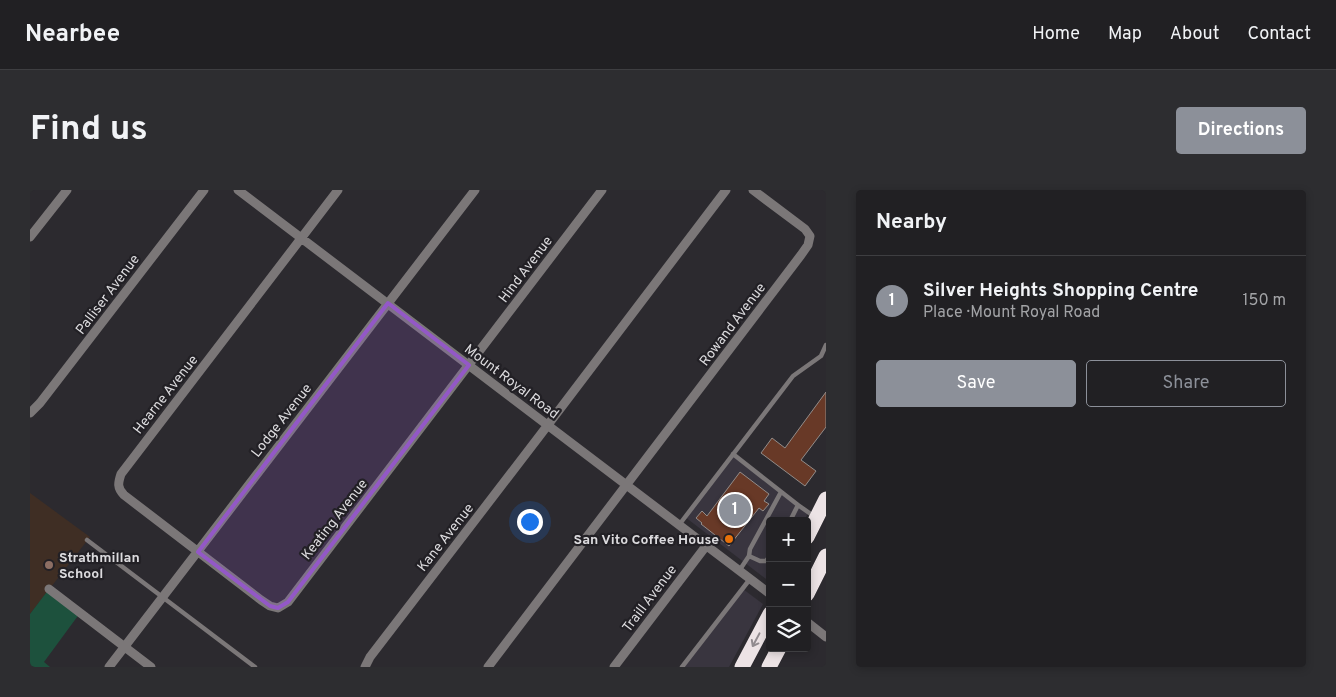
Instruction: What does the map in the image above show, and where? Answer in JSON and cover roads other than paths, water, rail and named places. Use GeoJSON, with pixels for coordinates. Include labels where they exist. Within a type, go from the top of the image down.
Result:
{"type":"FeatureCollection","features":[{"type":"Feature","properties":{"kind":"highway"},"geometry":{"type":"LineString","coordinates":[[811,529],[826,499]]}},
{"type":"Feature","properties":{"kind":"highway"},"geometry":{"type":"LineString","coordinates":[[811,586],[826,556]]}},
{"type":"Feature","properties":{"kind":"highway"},"geometry":{"type":"LineString","coordinates":[[742,667],[766,622]]}},
{"type":"Feature","properties":{"kind":"highway"},"geometry":{"type":"LineString","coordinates":[[769,667],[777,652]]}},
{"type":"Feature","properties":{"kind":"street"},"geometry":{"type":"LineString","coordinates":[[30,238],[67,190]]}},
{"type":"Feature","properties":{"kind":"street","name":"Palliser Avenue"},"geometry":{"type":"LineString","coordinates":[[30,413],[40,404],[204,190]]}},
{"type":"Feature","properties":{"kind":"street","name":"Mount Royal Road"},"geometry":{"type":"LineString","coordinates":[[238,190],[766,591]]}},
{"type":"Feature","properties":{"kind":"street"},"geometry":{"type":"LineString","coordinates":[[302,238],[338,190]]}},
{"type":"Feature","properties":{"kind":"street","name":"Lodge Avenue"},"geometry":{"type":"LineString","coordinates":[[109,667],[475,190]]}},
{"type":"Feature","properties":{"kind":"street","name":"Hind Avenue"},"geometry":{"type":"LineString","coordinates":[[469,365],[602,190]]}},
{"type":"Feature","properties":{"kind":"street"},"geometry":{"type":"LineString","coordinates":[[548,425],[726,190]]}},
{"type":"Feature","properties":{"kind":"street","name":"Rowand Avenue"},"geometry":{"type":"LineString","coordinates":[[627,485],[808,244],[810,236],[805,229],[753,190]]}},
{"type":"Feature","properties":{"kind":"street","name":"Hearne Avenue"},"geometry":{"type":"LineString","coordinates":[[198,552],[124,495],[118,483],[121,474],[302,238]]}},
{"type":"Feature","properties":{"kind":"street","name":"Keating Avenue"},"geometry":{"type":"LineString","coordinates":[[198,552],[270,606],[278,608],[288,602],[469,365]]}},
{"type":"Feature","properties":{"kind":"street","name":"Kane Avenue"},"geometry":{"type":"LineString","coordinates":[[365,667],[370,657],[548,425]]}},
{"type":"Feature","properties":{"kind":"street"},"geometry":{"type":"LineString","coordinates":[[488,667],[627,485]]}},
{"type":"Feature","properties":{"kind":"street","name":"Traill Avenue"},"geometry":{"type":"LineString","coordinates":[[614,667],[706,546]]}},
{"type":"Feature","properties":{"kind":"street"},"geometry":{"type":"LineString","coordinates":[[49,590],[151,667]]}},
{"type":"Feature","properties":{"kind":"street"},"geometry":{"type":"LineString","coordinates":[[811,625],[826,637]]}},
{"type":"Feature","properties":{"kind":"lane"},"geometry":{"type":"LineString","coordinates":[[679,525],[793,376],[821,356],[826,345]]}},
{"type":"Feature","properties":{"kind":"lane"},"geometry":{"type":"LineString","coordinates":[[733,454],[816,518]]}},
{"type":"Feature","properties":{"kind":"lane"},"geometry":{"type":"LineString","coordinates":[[738,571],[749,556],[750,549],[781,492]]}},
{"type":"Feature","properties":{"kind":"lane"},"geometry":{"type":"LineString","coordinates":[[792,517],[798,505]]}},
{"type":"Feature","properties":{"kind":"lane"},"geometry":{"type":"LineString","coordinates":[[87,540],[254,667]]}},
{"type":"Feature","properties":{"kind":"lane"},"geometry":{"type":"LineString","coordinates":[[749,556],[760,562],[766,561]]}},
{"type":"Feature","properties":{"kind":"lane"},"geometry":{"type":"LineString","coordinates":[[682,667],[750,579]]}},
{"type":"Feature","properties":{"kind":"place","name":"Silver Heights Shopping Centre"},"geometry":{"type":"Point","coordinates":[735,510]}},
{"type":"Feature","properties":{"kind":"place","name":"San Vito Coffee House"},"geometry":{"type":"Point","coordinates":[729,539]}},
{"type":"Feature","properties":{"kind":"place","name":"Strathmillan School"},"geometry":{"type":"Point","coordinates":[49,565]}}]}
